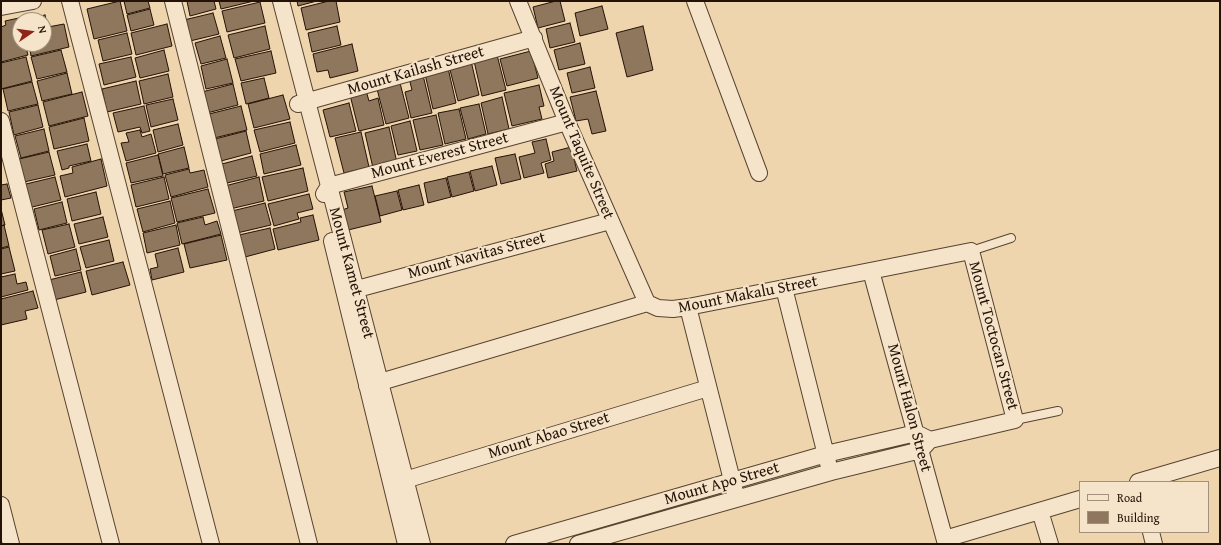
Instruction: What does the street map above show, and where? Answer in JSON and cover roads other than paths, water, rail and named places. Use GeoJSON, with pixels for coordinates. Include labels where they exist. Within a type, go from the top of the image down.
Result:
{"type":"FeatureCollection","features":[{"type":"Feature","properties":{"kind":"street"},"geometry":{"type":"LineString","coordinates":[[1,7],[33,1]]}},
{"type":"Feature","properties":{"kind":"street"},"geometry":{"type":"LineString","coordinates":[[70,1],[211,544]]}},
{"type":"Feature","properties":{"kind":"street"},"geometry":{"type":"LineString","coordinates":[[173,1],[309,544]]}},
{"type":"Feature","properties":{"kind":"street","name":"Mount Kamet Street"},"geometry":{"type":"LineString","coordinates":[[272,1],[303,103]]}},
{"type":"Feature","properties":{"kind":"street","name":"Mount Kamet Street"},"geometry":{"type":"LineString","coordinates":[[281,1],[303,103],[398,482],[406,544]]}},
{"type":"Feature","properties":{"kind":"street","name":"Mount Taquite Street"},"geometry":{"type":"LineString","coordinates":[[518,1],[567,122],[647,303]]}},
{"type":"Feature","properties":{"kind":"street"},"geometry":{"type":"LineString","coordinates":[[695,1],[759,174]]}},
{"type":"Feature","properties":{"kind":"street","name":"Mount Kailash Street"},"geometry":{"type":"LineString","coordinates":[[303,103],[534,38]]}},
{"type":"Feature","properties":{"kind":"street"},"geometry":{"type":"LineString","coordinates":[[1,121],[111,544]]}},
{"type":"Feature","properties":{"kind":"street","name":"Mount Everest Street"},"geometry":{"type":"LineString","coordinates":[[325,193],[567,122]]}},
{"type":"Feature","properties":{"kind":"street","name":"Mount Navitas Street"},"geometry":{"type":"LineString","coordinates":[[350,291],[610,221]]}},
{"type":"Feature","properties":{"kind":"street","name":"Mount Makalu Street"},"geometry":{"type":"LineString","coordinates":[[647,303],[658,308],[673,309],[688,307],[971,252]]}},
{"type":"Feature","properties":{"kind":"street","name":"Mount Toctocan Street"},"geometry":{"type":"LineString","coordinates":[[971,252],[1015,420]]}},
{"type":"Feature","properties":{"kind":"street","name":"Mount Halon Street"},"geometry":{"type":"LineString","coordinates":[[871,271],[916,433]]}},
{"type":"Feature","properties":{"kind":"street"},"geometry":{"type":"LineString","coordinates":[[784,288],[831,472]]}},
{"type":"Feature","properties":{"kind":"street"},"geometry":{"type":"LineString","coordinates":[[374,384],[647,303]]}},
{"type":"Feature","properties":{"kind":"street"},"geometry":{"type":"LineString","coordinates":[[688,307],[737,499]]}},
{"type":"Feature","properties":{"kind":"street","name":"Mount Abao Street"},"geometry":{"type":"LineString","coordinates":[[398,482],[708,388]]}},
{"type":"Feature","properties":{"kind":"street","name":"Mount Apo Street"},"geometry":{"type":"LineString","coordinates":[[578,544],[1015,420]]}},
{"type":"Feature","properties":{"kind":"street"},"geometry":{"type":"LineString","coordinates":[[916,433],[926,445]]}},
{"type":"Feature","properties":{"kind":"street","name":"Mount Apo Street"},"geometry":{"type":"LineString","coordinates":[[514,544],[826,454],[916,433]]}},
{"type":"Feature","properties":{"kind":"street","name":"Mount Halon Street"},"geometry":{"type":"LineString","coordinates":[[926,445],[946,541]]}},
{"type":"Feature","properties":{"kind":"street"},"geometry":{"type":"LineString","coordinates":[[1141,481],[1220,458]]}},
{"type":"Feature","properties":{"kind":"street","name":"Mount Kamet Street"},"geometry":{"type":"LineString","coordinates":[[398,482],[422,544]]}},
{"type":"Feature","properties":{"kind":"street"},"geometry":{"type":"LineString","coordinates":[[946,541],[1079,499]]}},
{"type":"Feature","properties":{"kind":"street"},"geometry":{"type":"LineString","coordinates":[[1,505],[11,544]]}},
{"type":"Feature","properties":{"kind":"street"},"geometry":{"type":"LineString","coordinates":[[1040,511],[1050,544]]}},
{"type":"Feature","properties":{"kind":"street"},"geometry":{"type":"LineString","coordinates":[[1151,533],[1154,544]]}},
{"type":"Feature","properties":{"kind":"lane"},"geometry":{"type":"LineString","coordinates":[[971,252],[1011,238]]}},
{"type":"Feature","properties":{"kind":"lane"},"geometry":{"type":"LineString","coordinates":[[1015,420],[1058,411]]}}]}
